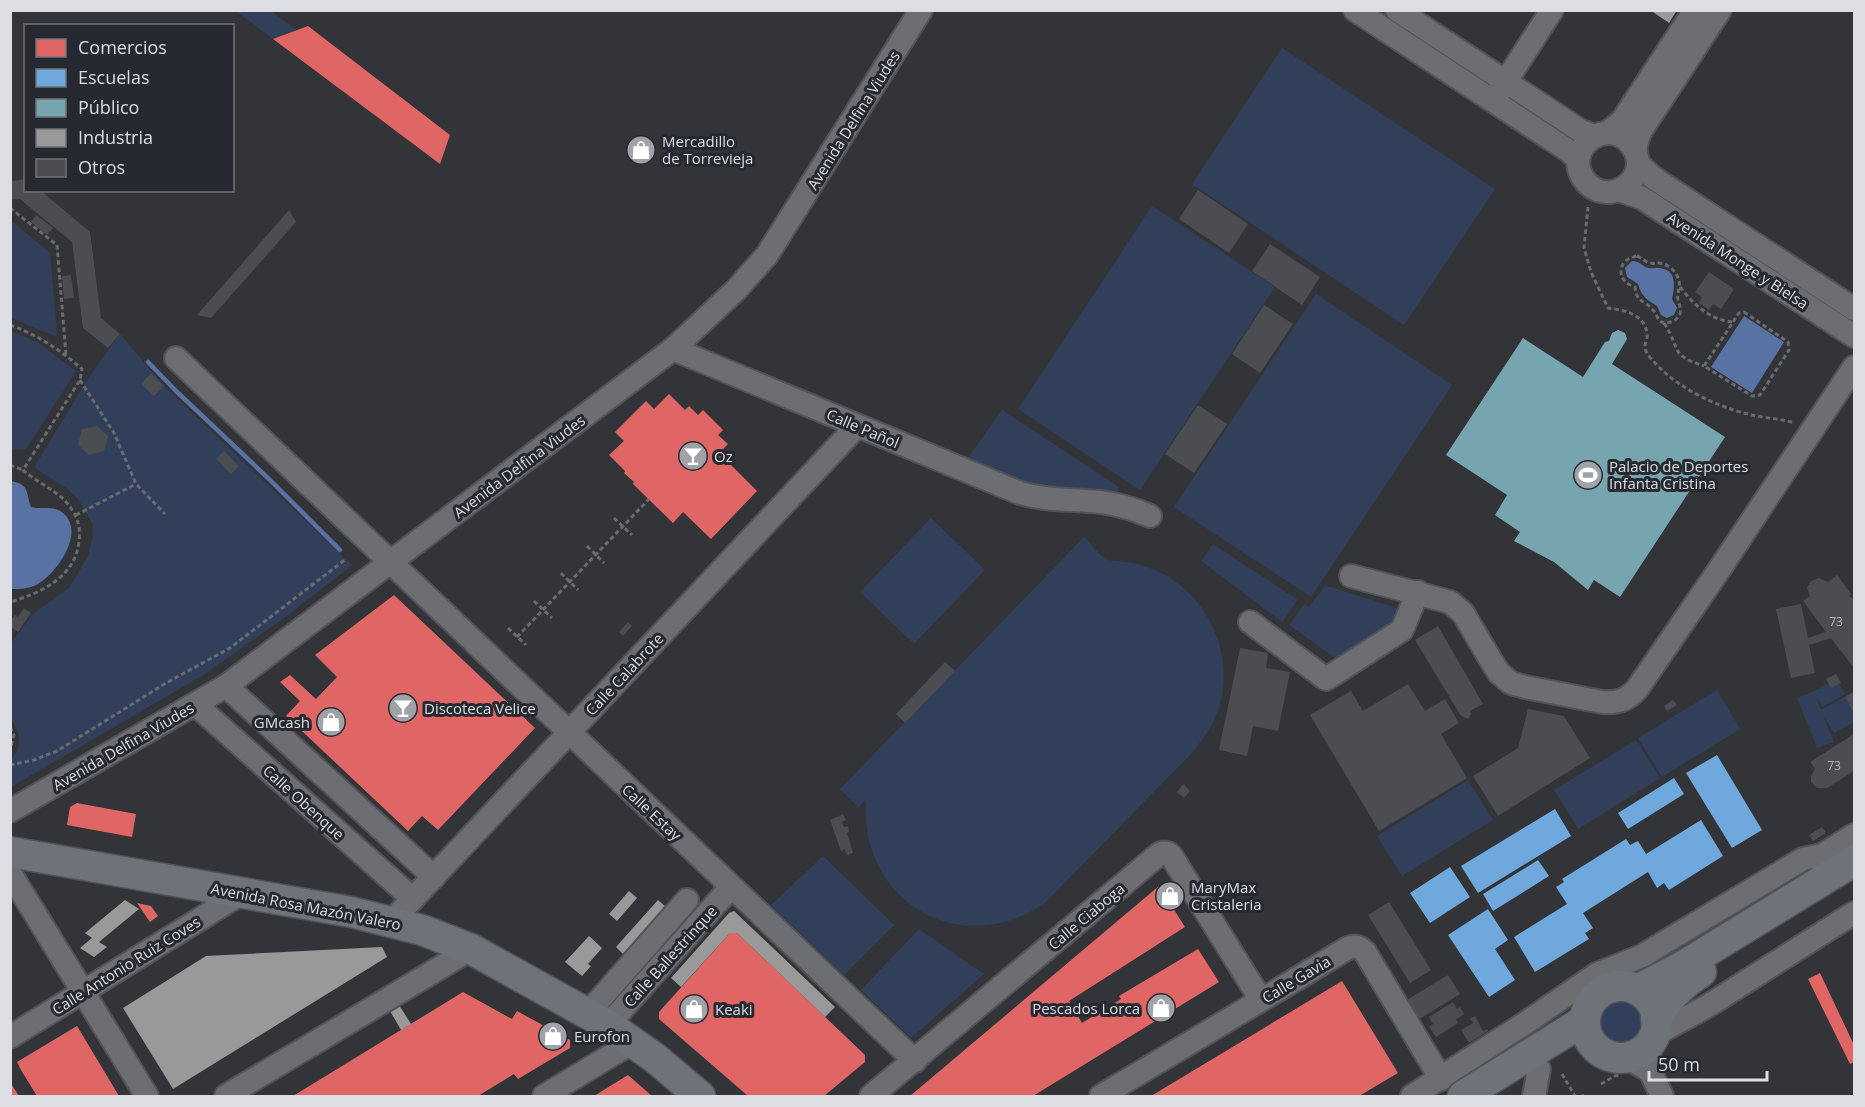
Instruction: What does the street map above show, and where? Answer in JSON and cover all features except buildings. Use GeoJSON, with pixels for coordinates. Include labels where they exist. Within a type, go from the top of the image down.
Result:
{"type":"FeatureCollection","features":[{"type":"Feature","properties":{"kind":"main road","name":"Avenida Rosa Mazón Valero"},"geometry":{"type":"LineString","coordinates":[[10,852],[351,912],[449,939],[598,1019],[655,1058],[700,1096]]}},
{"type":"Feature","properties":{"kind":"main road"},"geometry":{"type":"LineString","coordinates":[[1637,990],[1683,966],[1854,861]]}},
{"type":"Feature","properties":{"kind":"main road"},"geometry":{"type":"LineString","coordinates":[[1494,1096],[1545,1080],[1567,1056],[1639,1046],[1671,996],[1690,979],[1854,878]]}},
{"type":"Feature","properties":{"kind":"main road"},"geometry":{"type":"LineString","coordinates":[[1614,987],[1626,987],[1637,990],[1650,1002],[1639,1046],[1592,1042],[1586,1032],[1585,1020],[1588,1008],[1603,991],[1614,987]]}},
{"type":"Feature","properties":{"kind":"main road"},"geometry":{"type":"LineString","coordinates":[[1452,1088],[1585,1020]]}},
{"type":"Feature","properties":{"kind":"street","name":"Avenida Delfina Viudes"},"geometry":{"type":"LineString","coordinates":[[10,811],[226,686],[673,349],[736,290],[767,255],[921,10]]}},
{"type":"Feature","properties":{"kind":"street"},"geometry":{"type":"LineString","coordinates":[[1355,10],[1578,159]]}},
{"type":"Feature","properties":{"kind":"street"},"geometry":{"type":"LineString","coordinates":[[1397,10],[1581,131],[1621,136],[1627,140],[1637,158]]}},
{"type":"Feature","properties":{"kind":"street"},"geometry":{"type":"LineString","coordinates":[[1493,101],[1552,10]]}},
{"type":"Feature","properties":{"kind":"street"},"geometry":{"type":"LineString","coordinates":[[1695,10],[1616,127],[1600,134],[1583,146],[1578,159],[1580,173],[1587,184],[1606,192],[1619,190],[1632,180],[1637,158],[1637,141],[1645,123],[1720,10]]}},
{"type":"Feature","properties":{"kind":"street","name":"Avenida Monge y Bielsa"},"geometry":{"type":"LineString","coordinates":[[1637,158],[1655,179],[1854,309]]}},
{"type":"Feature","properties":{"kind":"street","name":"Avenida Monge y Bielsa"},"geometry":{"type":"LineString","coordinates":[[1619,190],[1642,198],[1854,336]]}},
{"type":"Feature","properties":{"kind":"street","name":"Calle Pañol"},"geometry":{"type":"LineString","coordinates":[[673,349],[1056,509],[1102,502],[1150,516]]}},
{"type":"Feature","properties":{"kind":"street","name":"Calle Estay"},"geometry":{"type":"LineString","coordinates":[[176,358],[915,1061]]}},
{"type":"Feature","properties":{"kind":"street"},"geometry":{"type":"LineString","coordinates":[[1351,576],[1418,592],[1450,602],[1458,607],[1464,613],[1499,673],[1511,682],[1525,687],[1602,702],[1623,701],[1637,690],[1854,367]]}},
{"type":"Feature","properties":{"kind":"street","name":"Calle Calabrote"},"geometry":{"type":"LineString","coordinates":[[391,922],[857,426]]}},
{"type":"Feature","properties":{"kind":"street"},"geometry":{"type":"LineString","coordinates":[[1250,622],[1326,679],[1402,630],[1418,592]]}},
{"type":"Feature","properties":{"kind":"street"},"geometry":{"type":"LineString","coordinates":[[226,686],[434,877]]}},
{"type":"Feature","properties":{"kind":"street","name":"Calle Obenque"},"geometry":{"type":"LineString","coordinates":[[196,705],[413,899]]}},
{"type":"Feature","properties":{"kind":"street"},"geometry":{"type":"LineString","coordinates":[[1412,1096],[1452,1088],[1597,974],[1642,956],[1803,859],[1822,855],[1854,835]]}},
{"type":"Feature","properties":{"kind":"street","name":"Calle Ciaboga"},"geometry":{"type":"LineString","coordinates":[[871,1096],[1163,853],[1172,857],[1261,1000]]}},
{"type":"Feature","properties":{"kind":"street"},"geometry":{"type":"LineString","coordinates":[[10,873],[147,1096]]}},
{"type":"Feature","properties":{"kind":"street","name":"Calle Ballestrinque"},"geometry":{"type":"LineString","coordinates":[[598,1019],[731,887]]}},
{"type":"Feature","properties":{"kind":"street","name":"Calle Antonio Ruiz Coves"},"geometry":{"type":"LineString","coordinates":[[10,1037],[242,893]]}},
{"type":"Feature","properties":{"kind":"street"},"geometry":{"type":"LineString","coordinates":[[598,1019],[687,900]]}},
{"type":"Feature","properties":{"kind":"street"},"geometry":{"type":"LineString","coordinates":[[1662,1096],[1639,1046],[1706,1007],[1854,913]]}},
{"type":"Feature","properties":{"kind":"street","name":"Calle Gavia"},"geometry":{"type":"LineString","coordinates":[[1101,1096],[1354,946],[1360,948],[1452,1088]]}},
{"type":"Feature","properties":{"kind":"street"},"geometry":{"type":"LineString","coordinates":[[226,1096],[471,949]]}},
{"type":"Feature","properties":{"kind":"street"},"geometry":{"type":"LineString","coordinates":[[544,1096],[633,1042]]}},
{"type":"Feature","properties":{"kind":"path"},"geometry":{"type":"LineString","coordinates":[[1588,202],[1584,248],[1591,272],[1608,308],[1631,313],[1644,325],[1647,334],[1645,347],[1648,354],[1663,370],[1695,393],[1726,408],[1794,423]]}},
{"type":"Feature","properties":{"kind":"path"},"geometry":{"type":"LineString","coordinates":[[10,208],[57,245],[66,355]]}},
{"type":"Feature","properties":{"kind":"path"},"geometry":{"type":"LineString","coordinates":[[1664,323],[1674,321],[1681,314],[1677,298],[1680,287],[1679,279],[1675,271],[1660,263],[1649,263],[1637,256],[1624,261],[1620,274],[1623,280],[1635,287],[1642,303],[1652,308],[1657,318],[1664,323],[1678,354],[1686,360],[1704,366],[1752,396],[1760,395],[1789,350],[1788,342],[1744,312],[1739,312],[1704,366]]}},
{"type":"Feature","properties":{"kind":"path"},"geometry":{"type":"LineString","coordinates":[[1680,287],[1706,313],[1733,322]]}},
{"type":"Feature","properties":{"kind":"path"},"geometry":{"type":"LineString","coordinates":[[10,325],[33,334],[66,355],[82,369],[80,380],[22,470]]}},
{"type":"Feature","properties":{"kind":"path"},"geometry":{"type":"LineString","coordinates":[[80,380],[114,433],[136,484],[165,514]]}},
{"type":"Feature","properties":{"kind":"path"},"geometry":{"type":"LineString","coordinates":[[10,465],[22,470],[65,501],[76,515],[80,532],[79,544],[69,568],[47,588],[31,596],[10,602]]}},
{"type":"Feature","properties":{"kind":"path"},"geometry":{"type":"LineString","coordinates":[[76,515],[136,484]]}},
{"type":"Feature","properties":{"kind":"path"},"geometry":{"type":"LineString","coordinates":[[517,637],[649,500]]}},
{"type":"Feature","properties":{"kind":"path"},"geometry":{"type":"LineString","coordinates":[[614,518],[632,535]]}},
{"type":"Feature","properties":{"kind":"path"},"geometry":{"type":"LineString","coordinates":[[587,546],[604,563]]}},
{"type":"Feature","properties":{"kind":"path"},"geometry":{"type":"LineString","coordinates":[[10,765],[46,757],[166,683],[230,648],[346,559]]}},
{"type":"Feature","properties":{"kind":"path"},"geometry":{"type":"LineString","coordinates":[[561,573],[578,590]]}},
{"type":"Feature","properties":{"kind":"path"},"geometry":{"type":"LineString","coordinates":[[534,601],[552,618]]}},
{"type":"Feature","properties":{"kind":"path"},"geometry":{"type":"LineString","coordinates":[[508,628],[526,645]]}},
{"type":"Feature","properties":{"kind":"path"},"geometry":{"type":"LineString","coordinates":[[10,727],[14,735],[10,750]]}},
{"type":"Feature","properties":{"kind":"path"},"geometry":{"type":"LineString","coordinates":[[1545,1080],[1575,1096]]}},
{"type":"Feature","properties":{"kind":"shaded area"},"geometry":{"type":"Polygon","coordinates":[[[236,11],[271,11],[297,30],[273,39],[236,11]]]}},
{"type":"Feature","properties":{"kind":"shaded area"},"geometry":{"type":"Polygon","coordinates":[[[1282,48],[1495,189],[1404,325],[1192,184],[1282,48]]]}},
{"type":"Feature","properties":{"kind":"shaded area"},"geometry":{"type":"Polygon","coordinates":[[[1152,206],[1275,287],[1140,490],[1018,409],[1152,206]]]}},
{"type":"Feature","properties":{"kind":"shaded area"},"geometry":{"type":"Polygon","coordinates":[[[11,223],[14,223],[50,253],[57,334],[55,336],[11,318],[11,223]]]}},
{"type":"Feature","properties":{"kind":"shaded area"},"geometry":{"type":"Polygon","coordinates":[[[1632,261],[1649,268],[1665,269],[1672,275],[1674,289],[1672,299],[1677,308],[1674,315],[1667,318],[1661,315],[1657,306],[1643,295],[1638,284],[1627,277],[1625,268],[1632,261]]]}},
{"type":"Feature","properties":{"kind":"shaded area"},"geometry":{"type":"Polygon","coordinates":[[[1316,294],[1452,385],[1311,597],[1174,507],[1316,294]]]}},
{"type":"Feature","properties":{"kind":"shaded area"},"geometry":{"type":"Polygon","coordinates":[[[1744,316],[1784,342],[1752,393],[1711,367],[1744,316]]]}},
{"type":"Feature","properties":{"kind":"shaded area"},"geometry":{"type":"Polygon","coordinates":[[[11,331],[37,342],[76,371],[26,449],[11,450],[11,331]]]}},
{"type":"Feature","properties":{"kind":"shaded area"},"geometry":{"type":"Polygon","coordinates":[[[120,334],[164,386],[352,565],[288,615],[205,674],[11,787],[11,760],[19,745],[18,732],[11,717],[11,643],[33,614],[70,587],[88,556],[93,536],[93,525],[78,499],[35,466],[89,377],[120,334]]]}},
{"type":"Feature","properties":{"kind":"shaded area"},"geometry":{"type":"Polygon","coordinates":[[[1002,410],[1119,487],[1115,495],[1041,491],[965,462],[1002,410]]]}},
{"type":"Feature","properties":{"kind":"shaded area"},"geometry":{"type":"Polygon","coordinates":[[[11,481],[24,487],[31,507],[55,509],[63,513],[69,521],[71,531],[66,552],[45,579],[31,587],[11,589],[11,481]]]}},
{"type":"Feature","properties":{"kind":"shaded area"},"geometry":{"type":"Polygon","coordinates":[[[931,518],[985,570],[914,644],[860,592],[931,518]]]}},
{"type":"Feature","properties":{"kind":"shaded area"},"geometry":{"type":"Polygon","coordinates":[[[1084,537],[1098,552],[1111,561],[1151,568],[1182,587],[1197,601],[1217,637],[1222,657],[1224,678],[1215,718],[1189,756],[1045,903],[1013,919],[981,926],[950,923],[921,912],[897,893],[879,867],[868,836],[866,800],[858,807],[840,789],[1084,537]]]}},
{"type":"Feature","properties":{"kind":"shaded area"},"geometry":{"type":"Polygon","coordinates":[[[1213,544],[1298,600],[1282,622],[1201,561],[1213,544]]]}},
{"type":"Feature","properties":{"kind":"shaded area"},"geometry":{"type":"Polygon","coordinates":[[[1325,586],[1406,611],[1338,660],[1289,625],[1304,604],[1309,607],[1325,586]]]}},
{"type":"Feature","properties":{"kind":"shaded area"},"geometry":{"type":"Polygon","coordinates":[[[1836,679],[1845,694],[1822,707],[1816,696],[1821,710],[1853,692],[1854,722],[1834,733],[1823,715],[1834,742],[1817,748],[1797,698],[1836,679]]]}},
{"type":"Feature","properties":{"kind":"shaded area"},"geometry":{"type":"Polygon","coordinates":[[[1717,690],[1740,729],[1662,777],[1638,738],[1717,690]]]}},
{"type":"Feature","properties":{"kind":"shaded area"},"geometry":{"type":"Polygon","coordinates":[[[1636,740],[1660,778],[1578,829],[1554,790],[1636,740]]]}},
{"type":"Feature","properties":{"kind":"shaded area"},"geometry":{"type":"Polygon","coordinates":[[[1468,780],[1493,820],[1402,876],[1377,836],[1468,780]]]}},
{"type":"Feature","properties":{"kind":"shaded area"},"geometry":{"type":"Polygon","coordinates":[[[823,856],[894,925],[844,975],[771,905],[823,856]]]}},
{"type":"Feature","properties":{"kind":"shaded area"},"geometry":{"type":"Polygon","coordinates":[[[919,929],[984,974],[911,1038],[861,990],[919,929]]]}},
{"type":"Feature","properties":{"kind":"shaded area"},"geometry":{"type":"Polygon","coordinates":[[[1616,995],[1626,995],[1636,999],[1644,1007],[1648,1022],[1644,1037],[1636,1045],[1626,1049],[1616,1049],[1606,1045],[1598,1037],[1594,1027],[1594,1017],[1598,1007],[1606,999],[1616,995]]]}},
{"type":"Feature","properties":{"kind":"waterway"},"geometry":{"type":"LineString","coordinates":[[148,362],[340,550]]}},
{"type":"Feature","properties":{"kind":"place","name":"Mercadillo de Torrevieja"},"geometry":{"type":"Point","coordinates":[641,150]}},
{"type":"Feature","properties":{"kind":"place","name":"Oz"},"geometry":{"type":"Point","coordinates":[693,456]}},
{"type":"Feature","properties":{"kind":"place","name":"Palacio de Deportes Infanta Cristina"},"geometry":{"type":"Point","coordinates":[1588,475]}},
{"type":"Feature","properties":{"kind":"place","name":"Discoteca Velice"},"geometry":{"type":"Point","coordinates":[403,708]}},
{"type":"Feature","properties":{"kind":"place","name":"GMcash"},"geometry":{"type":"Point","coordinates":[331,722]}},
{"type":"Feature","properties":{"kind":"place","name":"MaryMax Cristaleria"},"geometry":{"type":"Point","coordinates":[1170,896]}},
{"type":"Feature","properties":{"kind":"place","name":"Pescados Lorca"},"geometry":{"type":"Point","coordinates":[1161,1008]}},
{"type":"Feature","properties":{"kind":"place","name":"Keaki"},"geometry":{"type":"Point","coordinates":[694,1009]}},
{"type":"Feature","properties":{"kind":"place","name":"Eurofon"},"geometry":{"type":"Point","coordinates":[553,1036]}}]}
